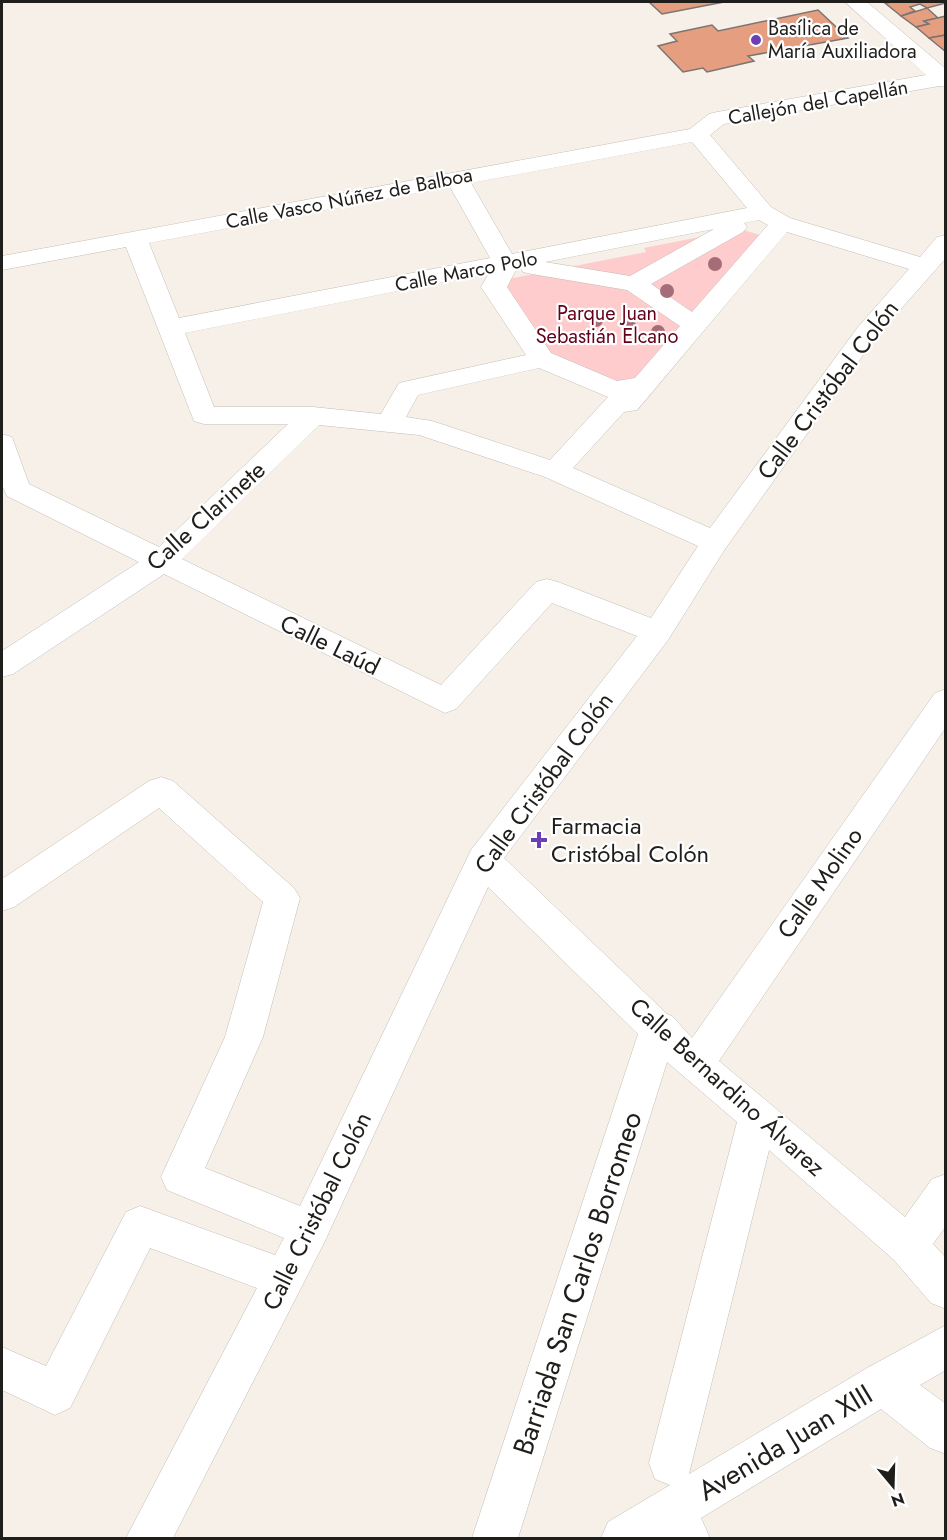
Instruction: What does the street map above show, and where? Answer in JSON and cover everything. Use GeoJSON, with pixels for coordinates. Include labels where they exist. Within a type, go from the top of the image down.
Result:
{"type":"FeatureCollection","features":[{"type":"Feature","properties":{"kind":"street"},"geometry":{"type":"LineString","coordinates":[[855,2],[945,79]]}},
{"type":"Feature","properties":{"kind":"street","name":"Callejón del Capellán"},"geometry":{"type":"LineString","coordinates":[[697,134],[717,119],[945,79]]}},
{"type":"Feature","properties":{"kind":"street"},"geometry":{"type":"LineString","coordinates":[[697,134],[772,218],[935,254]]}},
{"type":"Feature","properties":{"kind":"street","name":"Calle Vasco Núñez de Balboa"},"geometry":{"type":"LineString","coordinates":[[2,263],[697,134]]}},
{"type":"Feature","properties":{"kind":"street"},"geometry":{"type":"LineString","coordinates":[[456,177],[506,264]]}},
{"type":"Feature","properties":{"kind":"street"},"geometry":{"type":"LineString","coordinates":[[633,284],[772,218]]}},
{"type":"Feature","properties":{"kind":"street"},"geometry":{"type":"LineString","coordinates":[[555,471],[619,401],[627,404],[644,385],[695,325],[772,218]]}},
{"type":"Feature","properties":{"kind":"street","name":"Calle Marco Polo"},"geometry":{"type":"LineString","coordinates":[[169,328],[506,264],[772,218]]}},
{"type":"Feature","properties":{"kind":"street"},"geometry":{"type":"LineString","coordinates":[[135,238],[204,416],[313,416],[422,427],[555,471],[715,542]]}},
{"type":"Feature","properties":{"kind":"street","name":"Calle Cristóbal Colón"},"geometry":{"type":"LineString","coordinates":[[149,1539],[310,1229],[483,860],[657,632],[715,542],[867,332],[935,254]]}},
{"type":"Feature","properties":{"kind":"street"},"geometry":{"type":"LineString","coordinates":[[506,264],[633,284],[695,325]]}},
{"type":"Feature","properties":{"kind":"street"},"geometry":{"type":"LineString","coordinates":[[506,264],[494,287],[542,359],[614,390],[644,385]]}},
{"type":"Feature","properties":{"kind":"street"},"geometry":{"type":"LineString","coordinates":[[390,423],[408,389],[542,359]]}},
{"type":"Feature","properties":{"kind":"street","name":"Calle Clarinete"},"geometry":{"type":"LineString","coordinates":[[2,666],[161,562],[313,416]]}},
{"type":"Feature","properties":{"kind":"street","name":"Calle Laúd"},"geometry":{"type":"LineString","coordinates":[[2,443],[9,493],[161,562],[445,701],[547,589],[657,632]]}},
{"type":"Feature","properties":{"kind":"street","name":"Calle Molino"},"geometry":{"type":"LineString","coordinates":[[695,1065],[945,701]]}},
{"type":"Feature","properties":{"kind":"street"},"geometry":{"type":"LineString","coordinates":[[2,897],[161,790],[282,898],[244,1037],[181,1177],[310,1229]]}},
{"type":"Feature","properties":{"kind":"street","name":"Calle Bernardino Álvarez"},"geometry":{"type":"LineString","coordinates":[[483,860],[659,1027],[695,1065],[758,1116],[908,1246],[945,1289]]}},
{"type":"Feature","properties":{"kind":"street","name":"Barriada San Carlos Borromeo"},"geometry":{"type":"LineString","coordinates":[[495,1539],[659,1027]]}},
{"type":"Feature","properties":{"kind":"street"},"geometry":{"type":"LineString","coordinates":[[671,1463],[758,1116]]}},
{"type":"Feature","properties":{"kind":"street"},"geometry":{"type":"LineString","coordinates":[[908,1246],[945,1192]]}},
{"type":"Feature","properties":{"kind":"street"},"geometry":{"type":"LineString","coordinates":[[2,1368],[55,1393],[140,1224],[285,1279]]}},
{"type":"Feature","properties":{"kind":"street","name":"Avenida Juan XIII"},"geometry":{"type":"LineString","coordinates":[[624,1539],[679,1524],[882,1383],[945,1346]]}},
{"type":"Feature","properties":{"kind":"street"},"geometry":{"type":"LineString","coordinates":[[882,1383],[945,1432]]}},
{"type":"Feature","properties":{"kind":"green space","name":"Parque Juan Sebastián Elcano"},"geometry":{"type":"Polygon","coordinates":[[[740,229],[763,236],[625,399],[541,366],[483,284],[646,252],[644,248],[740,229]]]}},
{"type":"Feature","properties":{"kind":"building"},"geometry":{"type":"Polygon","coordinates":[[[649,2],[724,2],[662,14],[649,2]]]}},
{"type":"Feature","properties":{"kind":"building"},"geometry":{"type":"Polygon","coordinates":[[[885,3],[946,3],[927,8],[920,4],[910,7],[915,11],[901,16],[885,3]]]}},
{"type":"Feature","properties":{"kind":"building"},"geometry":{"type":"Polygon","coordinates":[[[927,8],[938,18],[924,21],[929,24],[916,27],[901,16],[927,8]]]}},
{"type":"Feature","properties":{"kind":"building","name":"Basílica de María Auxiliadora"},"geometry":{"type":"Polygon","coordinates":[[[818,10],[848,38],[748,56],[754,61],[707,72],[703,68],[683,72],[658,46],[677,41],[670,34],[712,25],[718,31],[818,10]]]}},
{"type":"Feature","properties":{"kind":"building"},"geometry":{"type":"Polygon","coordinates":[[[946,16],[946,35],[929,38],[916,27],[929,24],[924,21],[946,16]]]}},
{"type":"Feature","properties":{"kind":"building"},"geometry":{"type":"Polygon","coordinates":[[[946,35],[946,52],[929,38],[946,35]]]}},
{"type":"Feature","properties":{"kind":"place","name":"Basílica de María Auxiliadora"},"geometry":{"type":"Point","coordinates":[756,40]}},
{"type":"Feature","properties":{"kind":"place","name":"Farmacia Cristóbal Colón"},"geometry":{"type":"Point","coordinates":[539,840]}}]}
